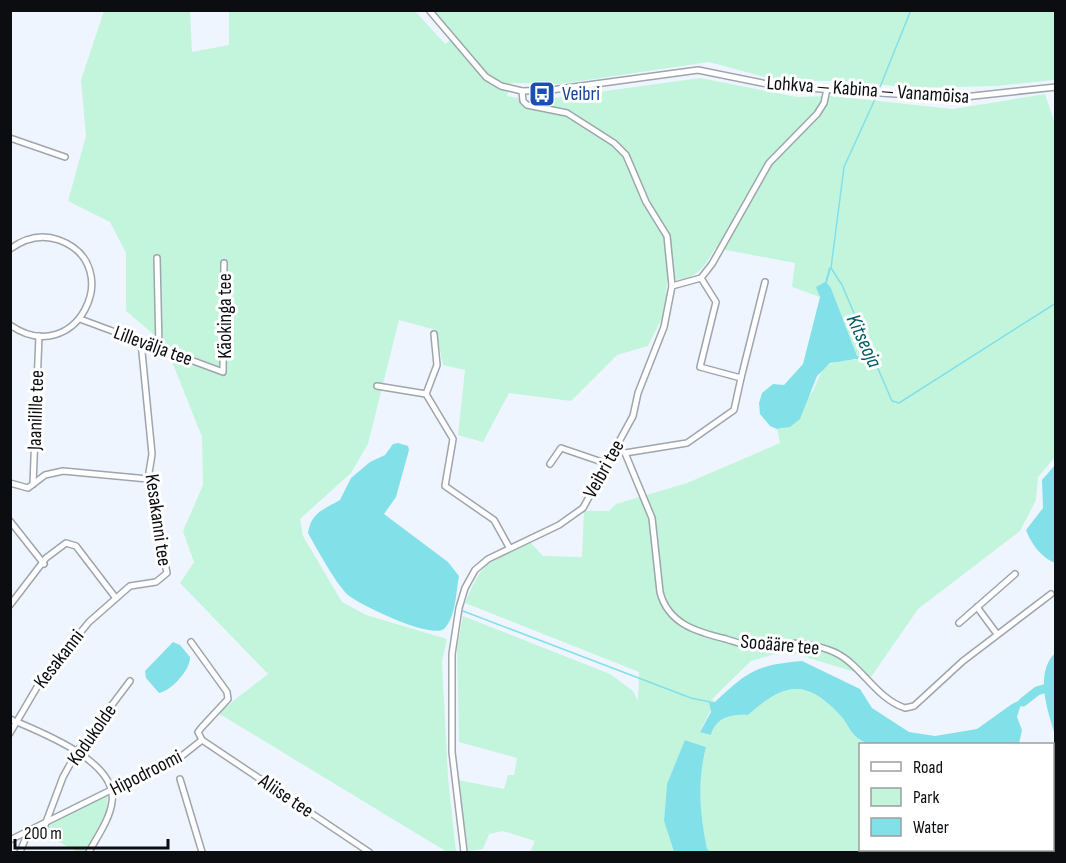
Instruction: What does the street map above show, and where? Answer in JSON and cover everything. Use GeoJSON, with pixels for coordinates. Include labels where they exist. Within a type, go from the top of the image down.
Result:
{"type":"FeatureCollection","features":[{"type":"Feature","properties":{"kind":"street","name":"Lohkva — Kabina — Vanamõisa"},"geometry":{"type":"LineString","coordinates":[[429,10],[486,76],[501,86],[522,91],[551,90],[692,70],[777,86],[956,98],[1056,87]]}},
{"type":"Feature","properties":{"kind":"street"},"geometry":{"type":"LineString","coordinates":[[672,286],[701,278],[712,264],[769,163],[817,114],[824,103],[827,89]]}},
{"type":"Feature","properties":{"kind":"street","name":"Veibri tee"},"geometry":{"type":"LineString","coordinates":[[464,852],[452,752],[452,654],[459,608],[470,579],[481,564],[509,547],[571,518],[583,508],[633,416],[638,393],[664,327],[672,286],[667,236],[638,186],[626,155],[614,143],[567,113],[527,105],[523,100],[522,91]]}},
{"type":"Feature","properties":{"kind":"street"},"geometry":{"type":"LineString","coordinates":[[10,138],[65,157]]}},
{"type":"Feature","properties":{"kind":"street"},"geometry":{"type":"LineString","coordinates":[[10,249],[25,240],[45,237],[63,241],[78,252],[88,268],[92,286],[88,304],[80,319],[60,333],[39,336],[24,333],[11,325]]}},
{"type":"Feature","properties":{"kind":"street"},"geometry":{"type":"LineString","coordinates":[[157,258],[159,348]]}},
{"type":"Feature","properties":{"kind":"street","name":"Käokinga tee"},"geometry":{"type":"LineString","coordinates":[[224,263],[225,369]]}},
{"type":"Feature","properties":{"kind":"street"},"geometry":{"type":"LineString","coordinates":[[701,278],[717,302],[700,367],[741,378]]}},
{"type":"Feature","properties":{"kind":"street"},"geometry":{"type":"LineString","coordinates":[[617,448],[625,453],[693,440],[734,410],[765,282]]}},
{"type":"Feature","properties":{"kind":"street","name":"Lillevälja tee"},"geometry":{"type":"LineString","coordinates":[[80,319],[223,372],[225,369]]}},
{"type":"Feature","properties":{"kind":"street"},"geometry":{"type":"LineString","coordinates":[[426,394],[437,365],[434,334]]}},
{"type":"Feature","properties":{"kind":"street","name":"Jaanilille tee"},"geometry":{"type":"LineString","coordinates":[[33,484],[39,336]]}},
{"type":"Feature","properties":{"kind":"street","name":"Kesakanni tee"},"geometry":{"type":"LineString","coordinates":[[93,618],[130,586],[162,579],[167,573],[148,479],[152,454],[141,342]]}},
{"type":"Feature","properties":{"kind":"street"},"geometry":{"type":"LineString","coordinates":[[377,386],[426,394],[453,439],[445,486],[494,520],[509,547]]}},
{"type":"Feature","properties":{"kind":"street"},"geometry":{"type":"LineString","coordinates":[[550,464],[561,448],[608,464]]}},
{"type":"Feature","properties":{"kind":"street","name":"Sooääre tee"},"geometry":{"type":"LineString","coordinates":[[625,453],[651,518],[662,601],[673,616],[688,628],[754,647],[789,644],[832,651],[846,660],[878,690],[904,708],[914,706],[963,661],[1051,594]]}},
{"type":"Feature","properties":{"kind":"street"},"geometry":{"type":"LineString","coordinates":[[10,483],[28,488],[45,475],[63,471],[148,479]]}},
{"type":"Feature","properties":{"kind":"street"},"geometry":{"type":"LineString","coordinates":[[10,520],[44,564]]}},
{"type":"Feature","properties":{"kind":"street"},"geometry":{"type":"LineString","coordinates":[[10,606],[44,564],[46,558],[66,543],[76,546],[115,597]]}},
{"type":"Feature","properties":{"kind":"street"},"geometry":{"type":"LineString","coordinates":[[958,623],[1015,574]]}},
{"type":"Feature","properties":{"kind":"street"},"geometry":{"type":"LineString","coordinates":[[977,607],[997,634]]}},
{"type":"Feature","properties":{"kind":"street","name":"Kesakanni"},"geometry":{"type":"LineString","coordinates":[[10,733],[13,720],[40,682],[93,618]]}},
{"type":"Feature","properties":{"kind":"street","name":"Hipodroomi"},"geometry":{"type":"LineString","coordinates":[[10,840],[45,825],[111,790],[173,763],[202,740],[198,732],[228,699],[227,692],[191,642]]}},
{"type":"Feature","properties":{"kind":"street","name":"Kodukolde"},"geometry":{"type":"LineString","coordinates":[[45,825],[63,777],[78,750],[130,681]]}},
{"type":"Feature","properties":{"kind":"street"},"geometry":{"type":"LineString","coordinates":[[13,720],[78,750],[108,782],[111,790],[110,811],[89,852]]}},
{"type":"Feature","properties":{"kind":"street","name":"Aliise tee"},"geometry":{"type":"LineString","coordinates":[[202,740],[369,852]]}},
{"type":"Feature","properties":{"kind":"street"},"geometry":{"type":"LineString","coordinates":[[180,779],[202,852]]}},
{"type":"Feature","properties":{"kind":"street"},"geometry":{"type":"LineString","coordinates":[[20,852],[28,832]]}},
{"type":"Feature","properties":{"kind":"green space"},"geometry":{"type":"Polygon","coordinates":[[[229,10],[415,11],[445,44],[456,36],[432,11],[1055,11],[1055,80],[996,86],[915,88],[844,81],[780,81],[709,62],[560,84],[511,83],[507,96],[533,101],[700,78],[797,97],[831,96],[953,109],[1045,94],[1056,127],[1055,457],[1038,477],[1036,500],[1020,531],[918,609],[871,677],[786,651],[751,661],[712,699],[715,702],[700,731],[711,735],[721,720],[736,715],[748,715],[782,692],[793,689],[814,694],[838,713],[857,738],[867,743],[859,743],[859,851],[896,851],[711,852],[707,849],[700,798],[701,773],[706,747],[686,740],[667,784],[664,821],[674,852],[530,852],[535,841],[503,831],[489,834],[483,849],[468,851],[458,780],[504,789],[508,775],[514,775],[517,758],[459,742],[457,649],[463,616],[610,674],[633,691],[638,701],[639,672],[465,603],[483,569],[496,558],[531,543],[543,556],[582,557],[584,511],[609,511],[616,504],[687,483],[780,443],[777,429],[783,429],[813,391],[823,368],[837,361],[868,359],[857,356],[855,352],[831,288],[827,283],[831,269],[829,268],[820,297],[792,287],[795,263],[715,248],[697,273],[677,280],[667,280],[665,312],[648,346],[617,355],[571,401],[509,393],[483,442],[458,435],[465,370],[443,365],[436,330],[399,320],[368,444],[351,473],[300,519],[303,536],[342,602],[366,615],[447,639],[442,662],[448,778],[456,852],[447,852],[218,713],[268,674],[180,583],[194,562],[183,531],[203,485],[202,437],[165,344],[126,311],[126,253],[110,222],[68,201],[86,136],[81,80],[104,11],[190,11],[192,52],[229,45],[229,10]]]}},
{"type":"Feature","properties":{"kind":"green space"},"geometry":{"type":"Polygon","coordinates":[[[108,794],[106,813],[85,852],[78,852],[39,831],[108,794]]]}},
{"type":"Feature","properties":{"kind":"water"},"geometry":{"type":"Polygon","coordinates":[[[829,267],[831,269],[827,283],[857,356],[873,358],[876,366],[856,359],[830,363],[817,376],[800,419],[790,427],[777,429],[770,426],[760,414],[759,403],[762,393],[773,384],[784,385],[803,364],[820,297],[816,287],[825,282],[829,267]]]}},
{"type":"Feature","properties":{"kind":"water"},"geometry":{"type":"Polygon","coordinates":[[[393,444],[408,446],[409,450],[396,497],[384,514],[448,562],[459,576],[449,623],[438,631],[427,630],[397,620],[348,595],[332,575],[308,533],[315,516],[340,500],[351,478],[370,462],[385,455],[393,444]]]}},
{"type":"Feature","properties":{"kind":"water"},"geometry":{"type":"Polygon","coordinates":[[[1055,465],[1055,563],[1038,550],[1026,530],[1043,508],[1042,480],[1055,465]]]}},
{"type":"Feature","properties":{"kind":"water"},"geometry":{"type":"Polygon","coordinates":[[[173,642],[180,645],[190,657],[189,662],[184,673],[174,684],[159,693],[146,678],[145,671],[173,642]]]}},
{"type":"Feature","properties":{"kind":"water"},"geometry":{"type":"Polygon","coordinates":[[[1055,653],[1055,735],[1046,704],[1044,682],[1045,671],[1055,653]]]}},
{"type":"Feature","properties":{"kind":"water"},"geometry":{"type":"Polygon","coordinates":[[[802,661],[860,689],[872,708],[909,732],[935,736],[977,729],[1012,704],[1030,695],[1020,707],[1017,717],[1022,730],[1019,743],[867,743],[857,738],[826,702],[804,690],[793,689],[772,697],[748,715],[736,715],[721,720],[711,735],[700,732],[711,712],[709,702],[715,702],[745,676],[774,665],[802,661]]]}},
{"type":"Feature","properties":{"kind":"water"},"geometry":{"type":"Polygon","coordinates":[[[685,740],[706,747],[701,773],[701,798],[707,849],[711,852],[674,852],[664,821],[667,784],[685,740]]]}},
{"type":"Feature","properties":{"kind":"waterway","name":"Kitseoja"},"geometry":{"type":"LineString","coordinates":[[880,87],[911,10]]}},
{"type":"Feature","properties":{"kind":"waterway","name":"Kitseoja"},"geometry":{"type":"LineString","coordinates":[[874,360],[842,285],[831,268],[844,167],[876,97]]}},
{"type":"Feature","properties":{"kind":"waterway","name":"Kitseoja"},"geometry":{"type":"LineString","coordinates":[[876,364],[892,401],[899,403],[1056,303]]}},
{"type":"Feature","properties":{"kind":"waterway"},"geometry":{"type":"LineString","coordinates":[[463,611],[691,698],[710,702]]}},
{"type":"Feature","properties":{"kind":"waterway"},"geometry":{"type":"LineString","coordinates":[[1023,702],[1037,691],[1056,685]]}},
{"type":"Feature","properties":{"kind":"place","name":"Veibri"},"geometry":{"type":"Point","coordinates":[542,94]}}]}
